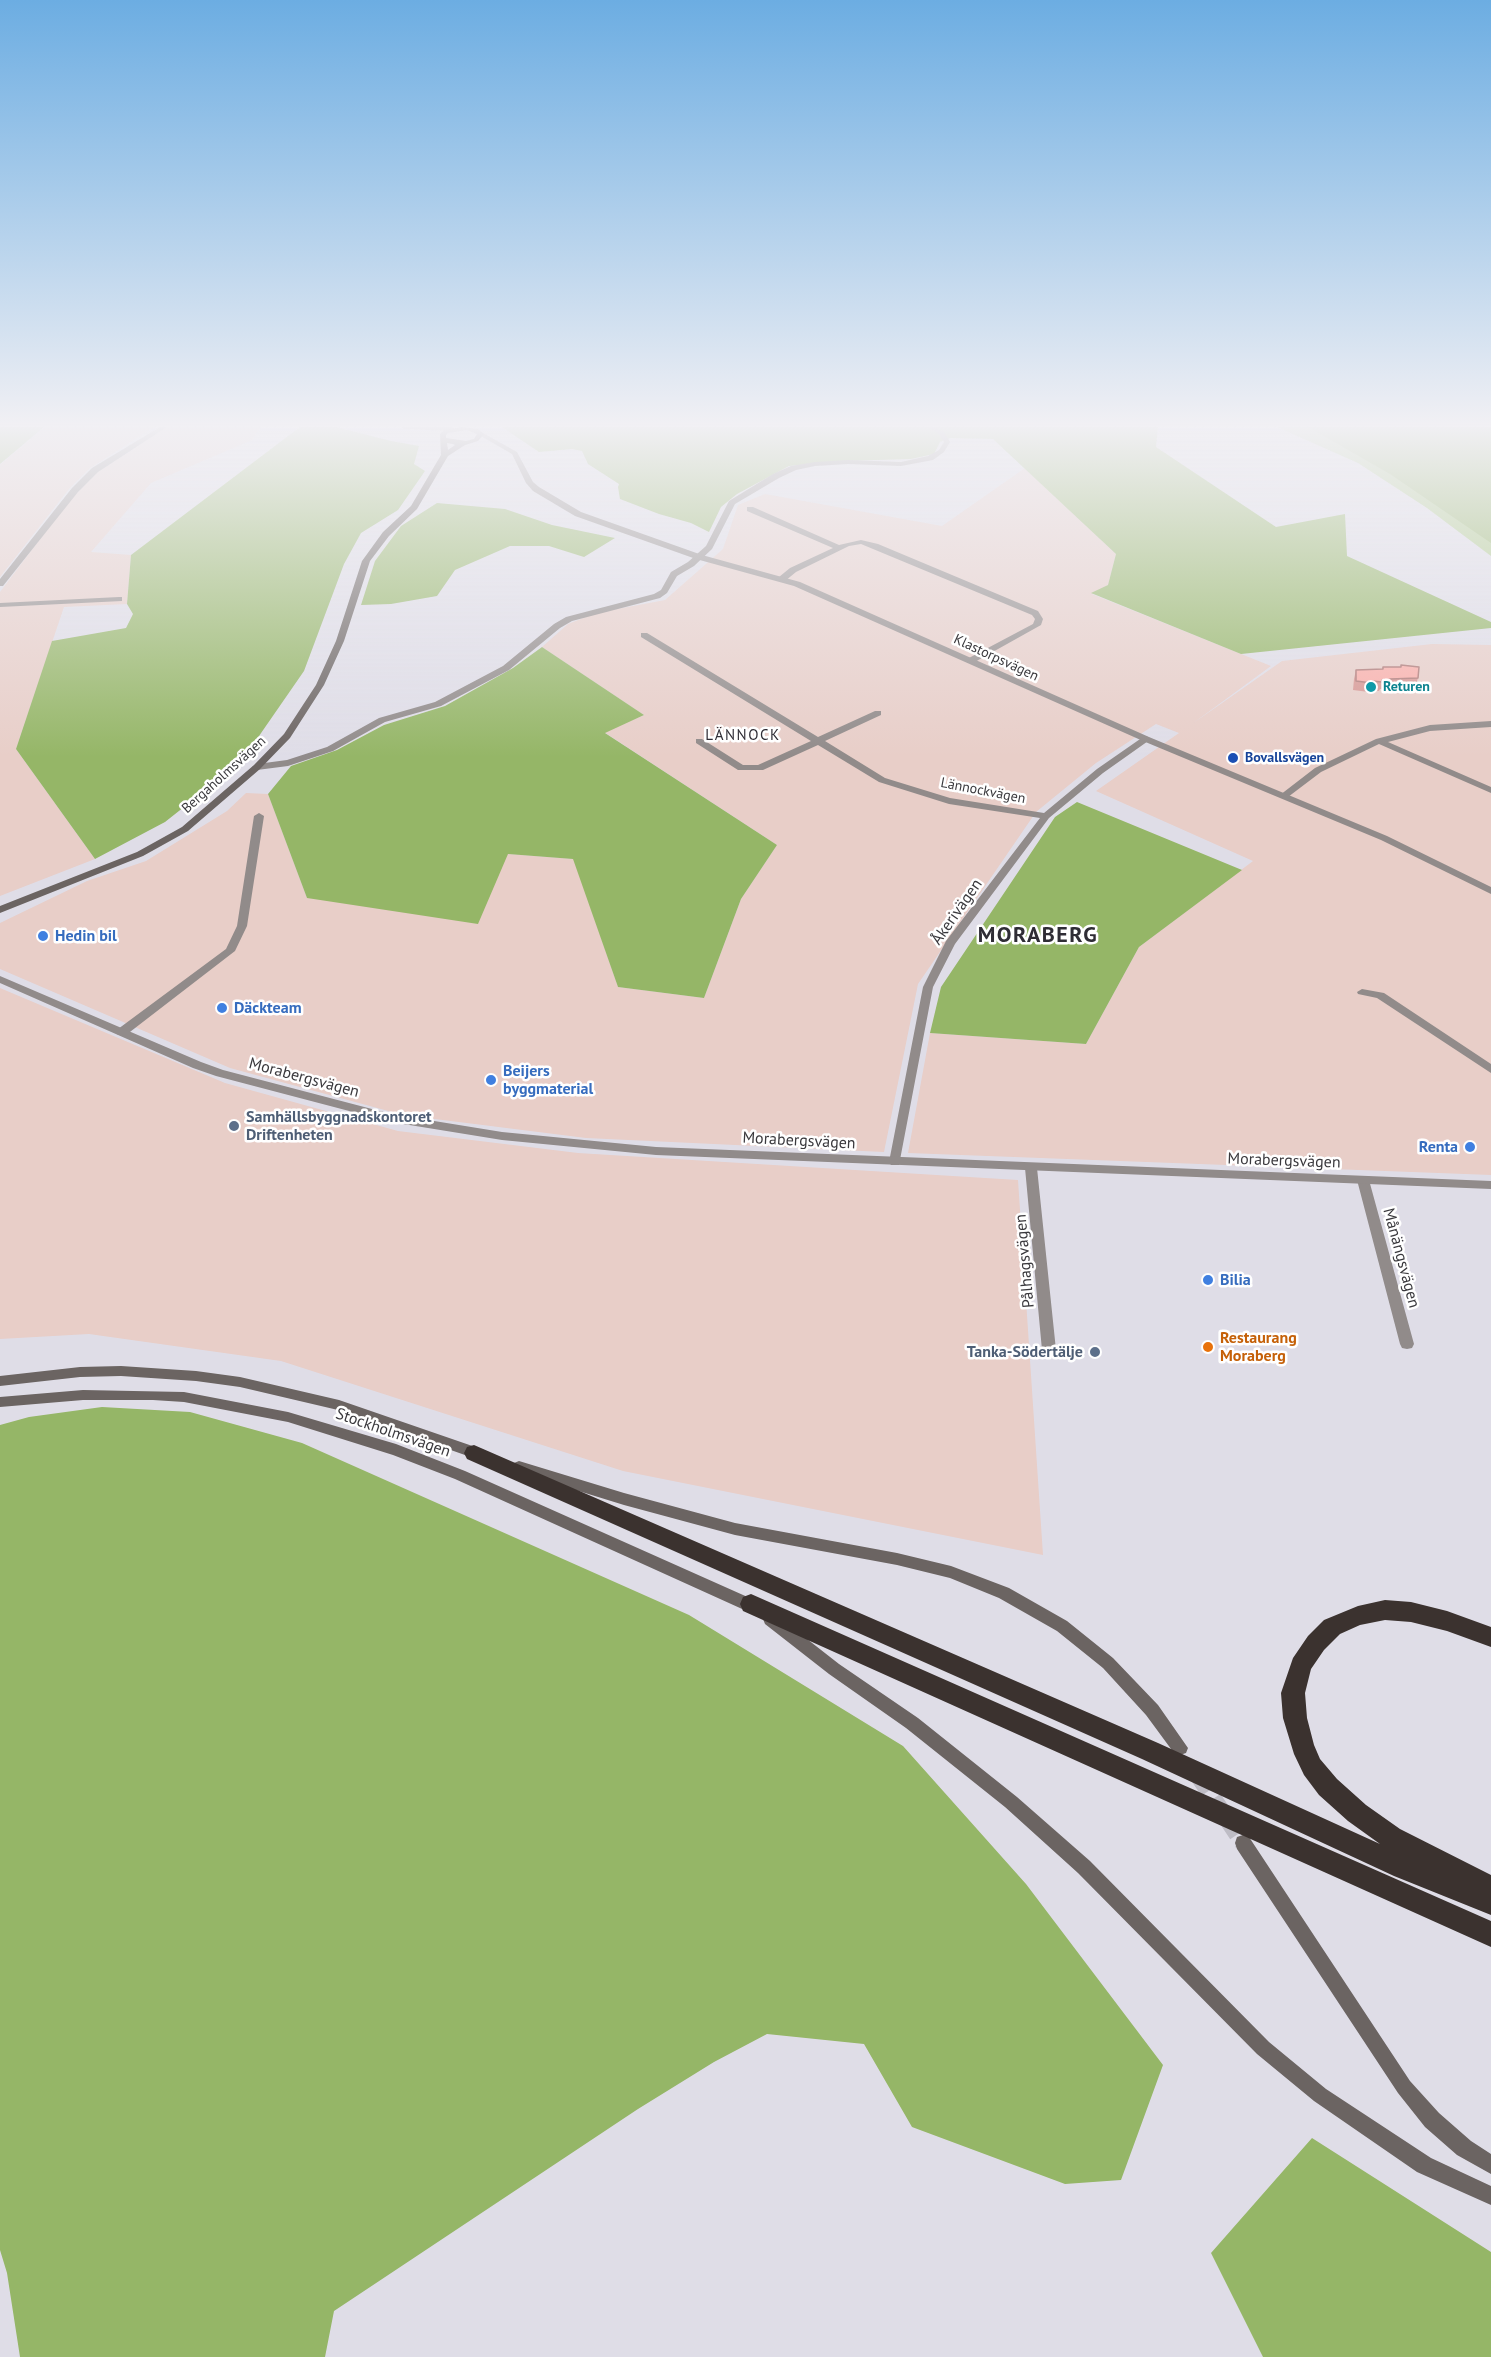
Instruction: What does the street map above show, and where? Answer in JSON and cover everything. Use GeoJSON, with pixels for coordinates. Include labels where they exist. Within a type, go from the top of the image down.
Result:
{"type":"FeatureCollection","features":[{"type":"Feature","properties":{"kind":"highway"},"geometry":{"type":"LineString","coordinates":[[474,1453],[1150,1751],[1403,1866],[1491,1902]]}},
{"type":"Feature","properties":{"kind":"highway"},"geometry":{"type":"LineString","coordinates":[[751,1604],[1491,1934]]}},
{"type":"Feature","properties":{"kind":"highway"},"geometry":{"type":"LineString","coordinates":[[1491,1637],[1447,1621],[1411,1612],[1385,1610],[1358,1616],[1332,1627],[1316,1643],[1301,1665],[1293,1693],[1294,1718],[1302,1746],[1312,1767],[1328,1787],[1357,1813],[1391,1837],[1491,1888]]}},
{"type":"Feature","properties":{"kind":"main road","name":"Bergaholmsvägen"},"geometry":{"type":"LineString","coordinates":[[0,912],[140,854],[185,829],[257,767],[287,736],[320,685],[340,641],[366,561],[384,537]]}},
{"type":"Feature","properties":{"kind":"main road","name":"Stockholmsvägen"},"geometry":{"type":"LineString","coordinates":[[0,1381],[80,1372],[121,1371],[196,1376],[240,1382],[339,1405],[474,1453],[685,1516],[735,1529],[897,1559],[951,1572],[1004,1593],[1062,1626],[1108,1664],[1152,1710],[1180,1748]]}},
{"type":"Feature","properties":{"kind":"main road","name":"Stockholmsvägen"},"geometry":{"type":"LineString","coordinates":[[0,1402],[83,1395],[153,1395],[184,1397],[288,1418],[396,1450],[460,1475],[751,1604],[834,1669],[912,1723],[1011,1802],[1084,1867],[1263,2048],[1320,2095],[1424,2165],[1491,2196]]}},
{"type":"Feature","properties":{"kind":"main road"},"geometry":{"type":"LineString","coordinates":[[1243,1843],[1404,2087],[1432,2120],[1464,2148],[1491,2165]]}},
{"type":"Feature","properties":{"kind":"street"},"geometry":{"type":"LineString","coordinates":[[0,584],[38,537]]}},
{"type":"Feature","properties":{"kind":"street","name":"Klastorpsvägen"},"geometry":{"type":"LineString","coordinates":[[643,537],[699,557],[782,579],[1146,740],[1285,795],[1384,838],[1491,891]]}},
{"type":"Feature","properties":{"kind":"street"},"geometry":{"type":"LineString","coordinates":[[257,767],[288,763],[330,749],[382,720],[438,704],[506,668],[569,619],[657,596],[664,591],[674,574],[699,557],[709,547],[714,537]]}},
{"type":"Feature","properties":{"kind":"street"},"geometry":{"type":"LineString","coordinates":[[815,537],[840,548]]}},
{"type":"Feature","properties":{"kind":"street"},"geometry":{"type":"LineString","coordinates":[[782,579],[793,570],[840,548],[861,542],[1035,613],[1039,619],[1037,625],[970,661]]}},
{"type":"Feature","properties":{"kind":"street"},"geometry":{"type":"LineString","coordinates":[[0,605],[119,599]]}},
{"type":"Feature","properties":{"kind":"street","name":"Lännockvägen"},"geometry":{"type":"LineString","coordinates":[[644,635],[882,780],[949,801],[1046,816]]}},
{"type":"Feature","properties":{"kind":"street"},"geometry":{"type":"LineString","coordinates":[[699,741],[741,768],[760,768],[878,713]]}},
{"type":"Feature","properties":{"kind":"street"},"geometry":{"type":"LineString","coordinates":[[1285,795],[1318,770],[1379,741],[1430,728],[1491,724]]}},
{"type":"Feature","properties":{"kind":"street","name":"Åkerivägen"},"geometry":{"type":"LineString","coordinates":[[895,1162],[928,987],[950,944],[1046,816],[1100,771],[1146,740]]}},
{"type":"Feature","properties":{"kind":"street"},"geometry":{"type":"LineString","coordinates":[[1379,741],[1491,790]]}},
{"type":"Feature","properties":{"kind":"street"},"geometry":{"type":"LineString","coordinates":[[122,1032],[230,951],[242,926],[259,816]]}},
{"type":"Feature","properties":{"kind":"street","name":"Morabergsvägen"},"geometry":{"type":"LineString","coordinates":[[0,979],[220,1073],[411,1122],[512,1138],[594,1147],[895,1162],[1491,1185]]}},
{"type":"Feature","properties":{"kind":"street"},"geometry":{"type":"LineString","coordinates":[[1362,992],[1380,995],[1491,1069]]}},
{"type":"Feature","properties":{"kind":"street","name":"Pålhagsvägen"},"geometry":{"type":"LineString","coordinates":[[1031,1168],[1049,1350]]}},
{"type":"Feature","properties":{"kind":"street","name":"Månängsvägen"},"geometry":{"type":"LineString","coordinates":[[1363,1180],[1407,1344]]}},
{"type":"Feature","properties":{"kind":"shaded area"},"geometry":{"type":"Polygon","coordinates":[[[0,537],[31,537],[0,577],[0,537]]]}},
{"type":"Feature","properties":{"kind":"shaded area"},"geometry":{"type":"Polygon","coordinates":[[[42,537],[104,537],[91,552],[131,555],[127,604],[64,607],[16,749],[95,859],[0,896],[0,592],[42,537]]]}},
{"type":"Feature","properties":{"kind":"shaded area"},"geometry":{"type":"Polygon","coordinates":[[[727,537],[1098,537],[1116,554],[1108,585],[1092,594],[1271,666],[1192,724],[1282,661],[1432,644],[1491,645],[1491,1175],[908,1153],[930,1033],[1086,1044],[1139,947],[1253,861],[1096,791],[1179,733],[1156,724],[1096,763],[1036,812],[918,984],[884,1152],[586,1138],[403,1115],[230,1068],[0,969],[0,923],[87,881],[146,861],[227,811],[246,793],[268,794],[307,898],[508,854],[574,859],[618,987],[704,998],[741,899],[777,845],[604,732],[644,715],[542,647],[568,624],[596,613],[665,600],[723,549],[727,537]]]}},
{"type":"Feature","properties":{"kind":"shaded area"},"geometry":{"type":"Polygon","coordinates":[[[0,988],[225,1083],[398,1131],[578,1153],[1018,1180],[1043,1555],[623,1471],[281,1361],[89,1334],[0,1339],[0,988]]]}},
{"type":"Feature","properties":{"kind":"green space"},"geometry":{"type":"Polygon","coordinates":[[[155,537],[359,537],[344,564],[304,671],[241,762],[165,822],[95,859],[16,749],[52,641],[126,628],[133,614],[127,604],[131,555],[155,537]]]}},
{"type":"Feature","properties":{"kind":"green space"},"geometry":{"type":"Polygon","coordinates":[[[393,537],[615,538],[584,557],[549,546],[510,546],[455,570],[437,596],[391,604],[361,605],[375,561],[393,537]]]}},
{"type":"Feature","properties":{"kind":"green space"},"geometry":{"type":"Polygon","coordinates":[[[1098,537],[1346,537],[1347,556],[1491,622],[1491,628],[1241,654],[1091,593],[1108,585],[1116,554],[1098,537]]]}},
{"type":"Feature","properties":{"kind":"green space"},"geometry":{"type":"Polygon","coordinates":[[[1466,537],[1491,537],[1491,556],[1466,537]]]}},
{"type":"Feature","properties":{"kind":"green space"},"geometry":{"type":"Polygon","coordinates":[[[1482,537],[1491,537],[1491,543],[1482,537]]]}},
{"type":"Feature","properties":{"kind":"green space"},"geometry":{"type":"Polygon","coordinates":[[[542,647],[644,715],[605,733],[777,845],[741,899],[704,998],[618,987],[573,859],[508,854],[478,924],[307,898],[268,794],[291,766],[337,750],[384,725],[445,706],[513,668],[542,647]]]}},
{"type":"Feature","properties":{"kind":"green space"},"geometry":{"type":"Polygon","coordinates":[[[1077,802],[1242,870],[1139,947],[1086,1044],[930,1033],[941,987],[1055,817],[1077,802]]]}},
{"type":"Feature","properties":{"kind":"green space"},"geometry":{"type":"Polygon","coordinates":[[[102,1407],[190,1412],[302,1443],[689,1615],[903,1746],[1026,1884],[1163,2065],[1121,2180],[1065,2184],[912,2127],[864,2044],[767,2034],[714,2062],[638,2109],[334,2311],[325,2357],[20,2357],[7,2273],[0,2250],[0,1425],[29,1417],[102,1407]]]}},
{"type":"Feature","properties":{"kind":"green space"},"geometry":{"type":"Polygon","coordinates":[[[1312,2138],[1491,2252],[1491,2357],[1263,2357],[1211,2253],[1312,2138]]]}},
{"type":"Feature","properties":{"kind":"building"},"geometry":{"type":"Polygon","coordinates":[[[1401,665],[1419,667],[1418,678],[1390,679],[1390,681],[1382,680],[1382,682],[1372,681],[1372,683],[1356,681],[1356,670],[1401,667],[1401,665]]]}},
{"type":"Feature","properties":{"kind":"tunnel"},"geometry":{"type":"LineString","coordinates":[[1199,1777],[1243,1843]]}},
{"type":"Feature","properties":{"kind":"place","name":"Returen"},"geometry":{"type":"Point","coordinates":[1371,687]}},
{"type":"Feature","properties":{"kind":"place","name":"Bovallsvägen"},"geometry":{"type":"Point","coordinates":[1233,758]}},
{"type":"Feature","properties":{"kind":"place","name":"Hedin bil"},"geometry":{"type":"Point","coordinates":[43,936]}},
{"type":"Feature","properties":{"kind":"place","name":"Däckteam"},"geometry":{"type":"Point","coordinates":[222,1008]}},
{"type":"Feature","properties":{"kind":"place","name":"Beijers byggmaterial"},"geometry":{"type":"Point","coordinates":[491,1080]}},
{"type":"Feature","properties":{"kind":"place","name":"Samhällsbyggnadskontoret Driftenheten"},"geometry":{"type":"Point","coordinates":[234,1126]}},
{"type":"Feature","properties":{"kind":"place","name":"Renta"},"geometry":{"type":"Point","coordinates":[1470,1147]}},
{"type":"Feature","properties":{"kind":"place","name":"Bilia"},"geometry":{"type":"Point","coordinates":[1208,1280]}},
{"type":"Feature","properties":{"kind":"place","name":"Restaurang Moraberg"},"geometry":{"type":"Point","coordinates":[1208,1347]}},
{"type":"Feature","properties":{"kind":"place","name":"Tanka-Södertälje"},"geometry":{"type":"Point","coordinates":[1095,1352]}},
{"type":"Feature","properties":{"kind":"district","name":"LÄNNOCK"},"geometry":{"type":"Point","coordinates":[743,736]}},
{"type":"Feature","properties":{"kind":"district","name":"MORABERG"},"geometry":{"type":"Point","coordinates":[1038,936]}}]}
